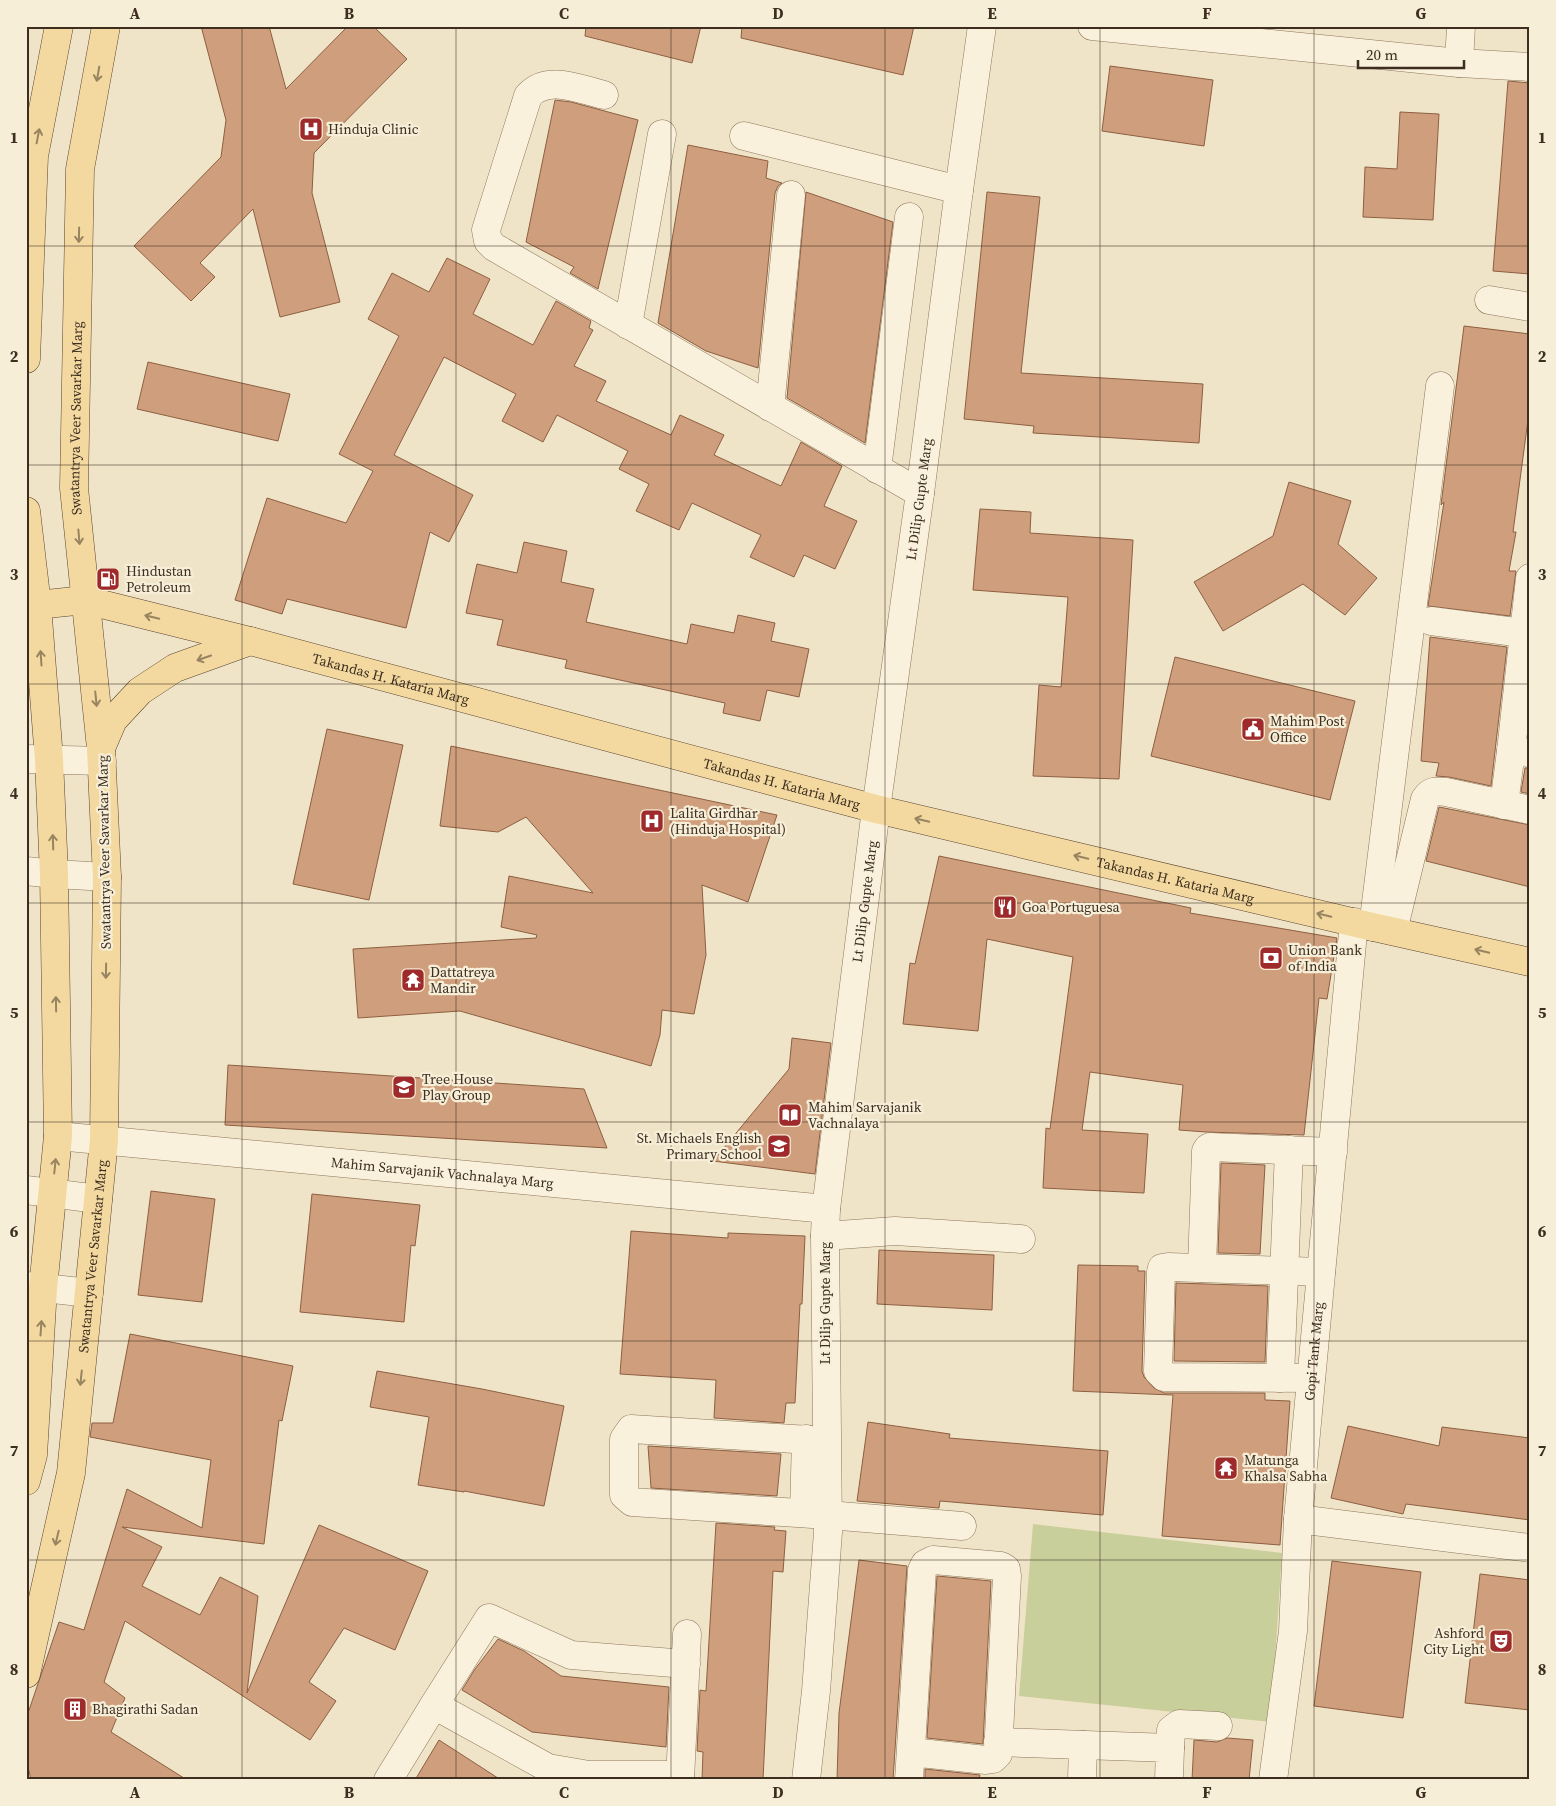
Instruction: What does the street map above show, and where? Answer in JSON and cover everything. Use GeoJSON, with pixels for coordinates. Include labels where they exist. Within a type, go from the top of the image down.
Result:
{"type":"FeatureCollection","features":[{"type":"Feature","properties":{"kind":"main road"},"geometry":{"type":"LineString","coordinates":[[26,359],[34,156],[59,26]]}},
{"type":"Feature","properties":{"kind":"main road","name":"Swatantrya Veer Savarkar Marg"},"geometry":{"type":"LineString","coordinates":[[26,1674],[71,1473],[104,1140],[107,877],[102,754],[74,488],[80,169],[106,26]]}},
{"type":"Feature","properties":{"kind":"main road"},"geometry":{"type":"LineString","coordinates":[[26,1481],[33,1455],[35,1287],[39,1192],[58,1136],[54,874],[38,759],[35,694],[37,605],[27,529]]}},
{"type":"Feature","properties":{"kind":"main road","name":"Takandas H. Kataria Marg"},"geometry":{"type":"LineString","coordinates":[[37,605],[85,600],[250,641],[876,809],[1530,962]]}},
{"type":"Feature","properties":{"kind":"main road"},"geometry":{"type":"LineString","coordinates":[[102,754],[113,720],[140,691],[175,668],[250,641]]}},
{"type":"Feature","properties":{"kind":"street","name":"Lt Dilip Gupte Marg"},"geometry":{"type":"LineString","coordinates":[[806,1780],[816,1691],[816,1440],[826,1223],[876,809],[982,26]]}},
{"type":"Feature","properties":{"kind":"street"},"geometry":{"type":"LineString","coordinates":[[1092,26],[1459,63],[1530,66]]}},
{"type":"Feature","properties":{"kind":"street"},"geometry":{"type":"LineString","coordinates":[[1459,63],[1461,26]]}},
{"type":"Feature","properties":{"kind":"street"},"geometry":{"type":"LineString","coordinates":[[604,94],[553,83],[542,85],[533,90],[528,96],[486,230],[488,241],[494,247],[877,470],[920,493]]}},
{"type":"Feature","properties":{"kind":"street"},"geometry":{"type":"LineString","coordinates":[[628,324],[662,134]]}},
{"type":"Feature","properties":{"kind":"street"},"geometry":{"type":"LineString","coordinates":[[744,136],[959,190]]}},
{"type":"Feature","properties":{"kind":"street"},"geometry":{"type":"LineString","coordinates":[[770,407],[791,195]]}},
{"type":"Feature","properties":{"kind":"street"},"geometry":{"type":"LineString","coordinates":[[877,470],[909,217]]}},
{"type":"Feature","properties":{"kind":"street"},"geometry":{"type":"LineString","coordinates":[[1489,300],[1530,307]]}},
{"type":"Feature","properties":{"kind":"street"},"geometry":{"type":"LineString","coordinates":[[1374,926],[1440,386]]}},
{"type":"Feature","properties":{"kind":"street"},"geometry":{"type":"LineString","coordinates":[[1374,926],[1428,793],[1435,790],[1517,807],[1523,633],[1530,578]]}},
{"type":"Feature","properties":{"kind":"street"},"geometry":{"type":"LineString","coordinates":[[1431,621],[1523,633]]}},
{"type":"Feature","properties":{"kind":"street"},"geometry":{"type":"LineString","coordinates":[[38,759],[102,754]]}},
{"type":"Feature","properties":{"kind":"street"},"geometry":{"type":"LineString","coordinates":[[26,871],[107,877]]}},
{"type":"Feature","properties":{"kind":"street","name":"Gopi Tank Marg"},"geometry":{"type":"LineString","coordinates":[[1273,1780],[1293,1631],[1298,1519],[1332,1152],[1374,926]]}},
{"type":"Feature","properties":{"kind":"street","name":"Mahim Sarvajanik Vachnalaya Marg"},"geometry":{"type":"LineString","coordinates":[[58,1136],[826,1223],[1021,1239]]}},
{"type":"Feature","properties":{"kind":"street"},"geometry":{"type":"LineString","coordinates":[[1202,1268],[1206,1151],[1208,1148],[1332,1152]]}},
{"type":"Feature","properties":{"kind":"street"},"geometry":{"type":"LineString","coordinates":[[1280,1378],[1289,1150]]}},
{"type":"Feature","properties":{"kind":"street"},"geometry":{"type":"LineString","coordinates":[[39,1192],[98,1199]]}},
{"type":"Feature","properties":{"kind":"street"},"geometry":{"type":"LineString","coordinates":[[1311,1378],[1164,1377],[1161,1375],[1158,1371],[1162,1268],[1321,1272]]}},
{"type":"Feature","properties":{"kind":"street"},"geometry":{"type":"LineString","coordinates":[[35,1287],[89,1293]]}},
{"type":"Feature","properties":{"kind":"street"},"geometry":{"type":"LineString","coordinates":[[816,1440],[630,1430],[624,1440],[624,1495],[632,1502],[962,1526]]}},
{"type":"Feature","properties":{"kind":"street"},"geometry":{"type":"LineString","coordinates":[[1298,1519],[1530,1548]]}},
{"type":"Feature","properties":{"kind":"street"},"geometry":{"type":"LineString","coordinates":[[909,1780],[922,1570],[925,1564],[933,1560],[1000,1566],[1006,1569],[1007,1576],[998,1754],[993,1759],[911,1752]]}},
{"type":"Feature","properties":{"kind":"street"},"geometry":{"type":"LineString","coordinates":[[388,1780],[489,1618],[571,1655],[686,1664]]}},
{"type":"Feature","properties":{"kind":"street"},"geometry":{"type":"LineString","coordinates":[[434,1705],[548,1768],[589,1774],[680,1777],[688,1634]]}},
{"type":"Feature","properties":{"kind":"street"},"geometry":{"type":"LineString","coordinates":[[1169,1780],[1171,1730],[1179,1724],[1218,1726]]}},
{"type":"Feature","properties":{"kind":"street"},"geometry":{"type":"LineString","coordinates":[[998,1742],[1170,1748]]}},
{"type":"Feature","properties":{"kind":"street"},"geometry":{"type":"LineString","coordinates":[[1082,1780],[1083,1745]]}},
{"type":"Feature","properties":{"kind":"green space"},"geometry":{"type":"Polygon","coordinates":[[[1033,1524],[1282,1553],[1271,1722],[1019,1696],[1033,1524]]]}},
{"type":"Feature","properties":{"kind":"building"},"geometry":{"type":"Polygon","coordinates":[[[201,26],[269,26],[286,89],[348,26],[373,26],[407,59],[314,153],[312,193],[340,302],[280,317],[253,209],[200,263],[215,277],[191,301],[134,246],[221,157],[226,120],[201,26]]]}},
{"type":"Feature","properties":{"kind":"building"},"geometry":{"type":"Polygon","coordinates":[[[586,26],[701,26],[692,63],[585,36],[586,26]]]}},
{"type":"Feature","properties":{"kind":"building"},"geometry":{"type":"Polygon","coordinates":[[[742,26],[914,26],[903,75],[741,38],[742,26]]]}},
{"type":"Feature","properties":{"kind":"building"},"geometry":{"type":"Polygon","coordinates":[[[1110,66],[1213,80],[1204,146],[1102,131],[1110,66]]]}},
{"type":"Feature","properties":{"kind":"building"},"geometry":{"type":"Polygon","coordinates":[[[1508,81],[1530,83],[1530,274],[1493,271],[1508,81]]]}},
{"type":"Feature","properties":{"kind":"building"},"geometry":{"type":"Polygon","coordinates":[[[555,100],[571,102],[638,120],[598,289],[570,273],[574,267],[526,242],[555,100]]]}},
{"type":"Feature","properties":{"kind":"building"},"geometry":{"type":"Polygon","coordinates":[[[1400,112],[1439,114],[1433,220],[1363,217],[1365,167],[1397,169],[1400,112]]]}},
{"type":"Feature","properties":{"kind":"building"},"geometry":{"type":"Polygon","coordinates":[[[688,145],[768,161],[766,178],[782,183],[778,186],[775,193],[758,368],[706,351],[658,323],[688,145]]]}},
{"type":"Feature","properties":{"kind":"building"},"geometry":{"type":"Polygon","coordinates":[[[806,192],[893,222],[865,443],[787,398],[806,192]]]}},
{"type":"Feature","properties":{"kind":"building"},"geometry":{"type":"Polygon","coordinates":[[[987,192],[1040,197],[1021,373],[1203,384],[1199,443],[1033,433],[1034,426],[964,419],[987,192]]]}},
{"type":"Feature","properties":{"kind":"building"},"geometry":{"type":"Polygon","coordinates":[[[447,258],[490,279],[473,314],[533,345],[556,301],[591,321],[589,328],[593,330],[574,366],[606,381],[596,401],[671,435],[680,415],[724,435],[714,455],[781,486],[801,442],[842,466],[824,506],[857,521],[835,569],[804,555],[794,577],[750,557],[761,535],[692,503],[679,530],[636,511],[649,484],[619,469],[628,451],[557,415],[543,442],[502,421],[516,394],[444,357],[394,455],[473,495],[449,542],[430,532],[406,628],[287,599],[282,614],[235,600],[267,498],[346,523],[373,471],[339,454],[399,336],[368,319],[392,273],[429,292],[447,258]]]}},
{"type":"Feature","properties":{"kind":"building"},"geometry":{"type":"Polygon","coordinates":[[[1464,326],[1530,334],[1530,405],[1513,532],[1516,532],[1509,571],[1516,571],[1510,616],[1428,606],[1444,502],[1441,505],[1464,326]]]}},
{"type":"Feature","properties":{"kind":"building"},"geometry":{"type":"Polygon","coordinates":[[[148,362],[290,394],[278,441],[137,409],[148,362]]]}},
{"type":"Feature","properties":{"kind":"building"},"geometry":{"type":"Polygon","coordinates":[[[1289,482],[1351,501],[1338,544],[1377,578],[1345,615],[1303,584],[1223,631],[1194,582],[1273,536],[1289,482]]]}},
{"type":"Feature","properties":{"kind":"building"},"geometry":{"type":"Polygon","coordinates":[[[980,509],[1031,512],[1030,533],[1133,540],[1119,779],[1033,776],[1039,685],[1061,687],[1068,597],[973,590],[980,509]]]}},
{"type":"Feature","properties":{"kind":"building"},"geometry":{"type":"Polygon","coordinates":[[[524,542],[567,551],[561,582],[594,589],[586,622],[687,644],[691,624],[734,633],[738,615],[775,623],[771,641],[809,649],[799,697],[767,690],[760,721],[723,713],[725,703],[565,668],[567,660],[497,645],[503,620],[466,613],[477,564],[517,573],[524,542]]]}},
{"type":"Feature","properties":{"kind":"building"},"geometry":{"type":"Polygon","coordinates":[[[1430,637],[1507,647],[1491,786],[1436,776],[1439,763],[1421,761],[1430,637]]]}},
{"type":"Feature","properties":{"kind":"building","name":"Mahim Post Office"},"geometry":{"type":"Polygon","coordinates":[[[1175,657],[1355,701],[1330,800],[1151,756],[1175,657]]]}},
{"type":"Feature","properties":{"kind":"building"},"geometry":{"type":"Polygon","coordinates":[[[327,729],[403,745],[369,900],[293,884],[327,729]]]}},
{"type":"Feature","properties":{"kind":"building"},"geometry":{"type":"Polygon","coordinates":[[[451,746],[777,815],[748,902],[702,885],[706,955],[694,1014],[662,1010],[660,1035],[651,1066],[460,1011],[358,1018],[353,949],[536,938],[537,935],[501,927],[509,876],[593,893],[526,817],[498,832],[440,826],[451,746]]]}},
{"type":"Feature","properties":{"kind":"building"},"geometry":{"type":"Polygon","coordinates":[[[1525,768],[1530,768],[1530,794],[1521,792],[1525,768]]]}},
{"type":"Feature","properties":{"kind":"building"},"geometry":{"type":"Polygon","coordinates":[[[1439,807],[1530,825],[1530,887],[1426,861],[1439,807]]]}},
{"type":"Feature","properties":{"kind":"building"},"geometry":{"type":"Polygon","coordinates":[[[939,856],[1191,908],[1190,913],[1337,938],[1327,999],[1319,998],[1304,1135],[1179,1130],[1183,1085],[1090,1072],[1082,1130],[1148,1134],[1144,1193],[1043,1188],[1046,1128],[1050,1129],[1073,957],[987,939],[978,1031],[903,1024],[910,963],[915,964],[939,856]]]}},
{"type":"Feature","properties":{"kind":"building","name":"Mahim Sarvajanik Vachnalaya"},"geometry":{"type":"Polygon","coordinates":[[[792,1038],[831,1043],[815,1174],[713,1161],[789,1069],[792,1038]]]}},
{"type":"Feature","properties":{"kind":"building"},"geometry":{"type":"Polygon","coordinates":[[[228,1065],[584,1089],[607,1148],[225,1125],[228,1065]]]}},
{"type":"Feature","properties":{"kind":"building"},"geometry":{"type":"Polygon","coordinates":[[[1221,1163],[1265,1165],[1260,1254],[1218,1253],[1221,1163]]]}},
{"type":"Feature","properties":{"kind":"building"},"geometry":{"type":"Polygon","coordinates":[[[151,1191],[215,1199],[202,1302],[138,1295],[151,1191]]]}},
{"type":"Feature","properties":{"kind":"building"},"geometry":{"type":"Polygon","coordinates":[[[312,1194],[420,1205],[415,1246],[411,1245],[404,1322],[300,1312],[312,1194]]]}},
{"type":"Feature","properties":{"kind":"building"},"geometry":{"type":"Polygon","coordinates":[[[631,1231],[728,1238],[728,1233],[805,1236],[795,1403],[786,1403],[784,1423],[714,1418],[716,1380],[620,1374],[631,1231]]]}},
{"type":"Feature","properties":{"kind":"building"},"geometry":{"type":"Polygon","coordinates":[[[879,1250],[994,1255],[992,1310],[877,1304],[879,1250]]]}},
{"type":"Feature","properties":{"kind":"building","name":"Matunga Khalsa Sabha"},"geometry":{"type":"Polygon","coordinates":[[[1078,1265],[1138,1266],[1138,1271],[1145,1271],[1142,1371],[1144,1377],[1154,1388],[1164,1393],[1265,1393],[1265,1400],[1290,1401],[1280,1545],[1162,1536],[1173,1395],[1073,1391],[1078,1265]]]}},
{"type":"Feature","properties":{"kind":"building"},"geometry":{"type":"Polygon","coordinates":[[[1176,1283],[1268,1286],[1265,1362],[1174,1361],[1176,1283]]]}},
{"type":"Feature","properties":{"kind":"building"},"geometry":{"type":"Polygon","coordinates":[[[130,1334],[293,1366],[282,1421],[279,1420],[264,1544],[122,1527],[162,1547],[142,1586],[200,1615],[220,1577],[258,1596],[247,1693],[319,1525],[428,1571],[395,1650],[344,1628],[309,1682],[336,1701],[310,1740],[125,1621],[104,1682],[125,1698],[111,1732],[187,1780],[31,1780],[26,1758],[26,1719],[59,1622],[84,1630],[127,1489],[202,1528],[211,1460],[90,1437],[92,1423],[113,1423],[130,1334]]]}},
{"type":"Feature","properties":{"kind":"building"},"geometry":{"type":"Polygon","coordinates":[[[377,1371],[482,1389],[564,1406],[544,1506],[464,1491],[418,1485],[429,1417],[370,1407],[377,1371]]]}},
{"type":"Feature","properties":{"kind":"building"},"geometry":{"type":"Polygon","coordinates":[[[868,1422],[950,1434],[949,1438],[1108,1451],[1103,1515],[940,1501],[939,1508],[857,1501],[868,1422]]]}},
{"type":"Feature","properties":{"kind":"building"},"geometry":{"type":"Polygon","coordinates":[[[1348,1426],[1439,1446],[1442,1427],[1530,1438],[1530,1520],[1406,1504],[1403,1514],[1331,1498],[1348,1426]]]}},
{"type":"Feature","properties":{"kind":"building"},"geometry":{"type":"Polygon","coordinates":[[[648,1446],[781,1454],[777,1496],[651,1488],[648,1446]]]}},
{"type":"Feature","properties":{"kind":"building"},"geometry":{"type":"Polygon","coordinates":[[[716,1523],[775,1527],[774,1530],[786,1531],[783,1572],[773,1571],[763,1780],[702,1780],[703,1752],[697,1751],[700,1690],[706,1691],[716,1523]]]}},
{"type":"Feature","properties":{"kind":"building"},"geometry":{"type":"Polygon","coordinates":[[[859,1560],[907,1566],[893,1780],[837,1780],[839,1713],[859,1560]]]}},
{"type":"Feature","properties":{"kind":"building"},"geometry":{"type":"Polygon","coordinates":[[[1332,1561],[1421,1572],[1403,1718],[1314,1706],[1332,1561]]]}},
{"type":"Feature","properties":{"kind":"building","name":"Ashford City Light"},"geometry":{"type":"Polygon","coordinates":[[[1480,1574],[1530,1580],[1530,1710],[1465,1703],[1480,1574]]]}},
{"type":"Feature","properties":{"kind":"building"},"geometry":{"type":"Polygon","coordinates":[[[937,1576],[991,1581],[983,1744],[927,1738],[937,1576]]]}},
{"type":"Feature","properties":{"kind":"building"},"geometry":{"type":"Polygon","coordinates":[[[498,1639],[524,1651],[561,1676],[669,1687],[666,1747],[532,1732],[462,1690],[498,1639]]]}},
{"type":"Feature","properties":{"kind":"building"},"geometry":{"type":"Polygon","coordinates":[[[1227,1738],[1253,1740],[1249,1780],[1192,1780],[1194,1740],[1217,1742],[1227,1738]]]}},
{"type":"Feature","properties":{"kind":"building"},"geometry":{"type":"Polygon","coordinates":[[[439,1740],[501,1780],[415,1780],[439,1740]]]}},
{"type":"Feature","properties":{"kind":"building"},"geometry":{"type":"Polygon","coordinates":[[[925,1769],[980,1775],[979,1780],[925,1780],[925,1769]]]}},
{"type":"Feature","properties":{"kind":"place","name":"Hinduja Clinic"},"geometry":{"type":"Point","coordinates":[311,129]}},
{"type":"Feature","properties":{"kind":"place","name":"Hindustan Petroleum"},"geometry":{"type":"Point","coordinates":[108,579]}},
{"type":"Feature","properties":{"kind":"place","name":"Mahim Post Office"},"geometry":{"type":"Point","coordinates":[1253,729]}},
{"type":"Feature","properties":{"kind":"place","name":"Lalita Girdhar (Hinduja Hospital)"},"geometry":{"type":"Point","coordinates":[652,821]}},
{"type":"Feature","properties":{"kind":"place","name":"Goa Portuguesa"},"geometry":{"type":"Point","coordinates":[1005,907]}},
{"type":"Feature","properties":{"kind":"place","name":"Union Bank of India"},"geometry":{"type":"Point","coordinates":[1271,958]}},
{"type":"Feature","properties":{"kind":"place","name":"Dattatreya Mandir"},"geometry":{"type":"Point","coordinates":[413,980]}},
{"type":"Feature","properties":{"kind":"place","name":"Tree House Play Group"},"geometry":{"type":"Point","coordinates":[404,1087]}},
{"type":"Feature","properties":{"kind":"place","name":"Mahim Sarvajanik Vachnalaya"},"geometry":{"type":"Point","coordinates":[790,1115]}},
{"type":"Feature","properties":{"kind":"place","name":"St. Michaels English Primary School"},"geometry":{"type":"Point","coordinates":[779,1146]}},
{"type":"Feature","properties":{"kind":"place","name":"Matunga Khalsa Sabha"},"geometry":{"type":"Point","coordinates":[1226,1468]}},
{"type":"Feature","properties":{"kind":"place","name":"Ashford City Light"},"geometry":{"type":"Point","coordinates":[1501,1641]}},
{"type":"Feature","properties":{"kind":"place","name":"Bhagirathi Sadan"},"geometry":{"type":"Point","coordinates":[75,1709]}}]}
